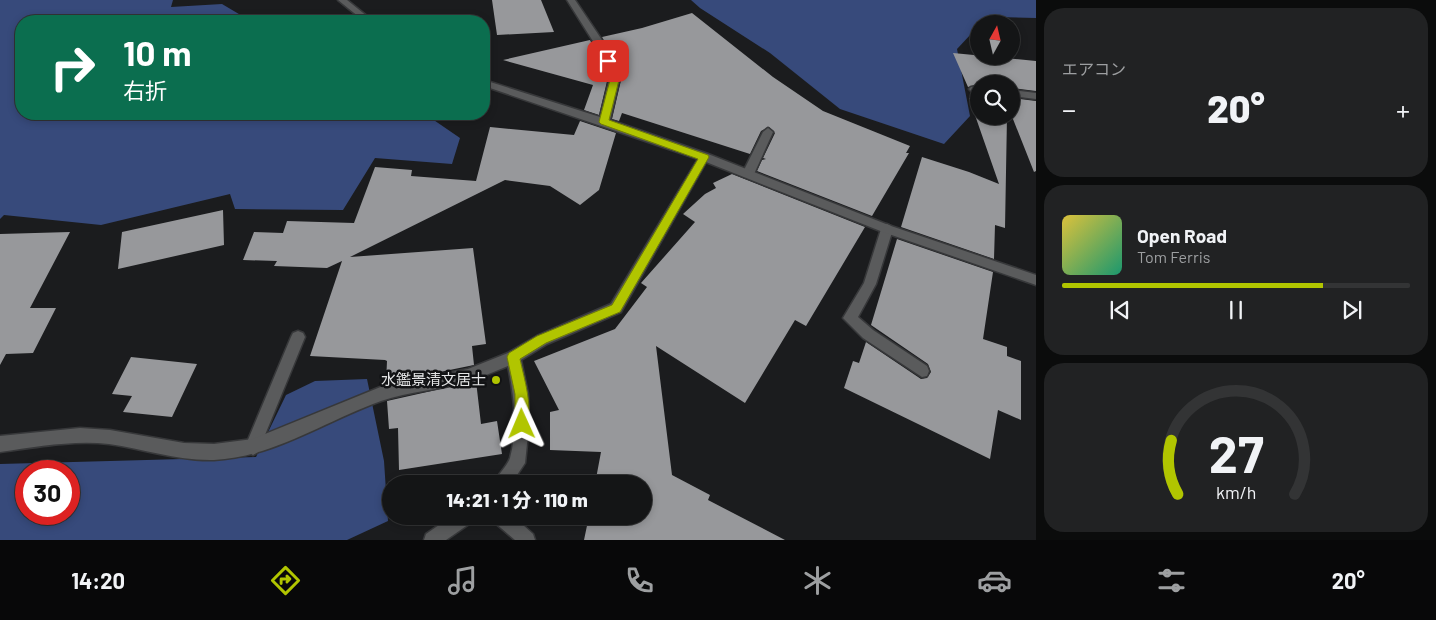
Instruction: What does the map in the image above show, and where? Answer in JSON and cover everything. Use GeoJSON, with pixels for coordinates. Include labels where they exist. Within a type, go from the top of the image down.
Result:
{"type":"FeatureCollection","features":[{"type":"Feature","properties":{"kind":"street"},"geometry":{"type":"LineString","coordinates":[[342,0],[361,15]]}},
{"type":"Feature","properties":{"kind":"street"},"geometry":{"type":"LineString","coordinates":[[571,0],[601,46],[615,76],[604,122]]}},
{"type":"Feature","properties":{"kind":"street"},"geometry":{"type":"LineString","coordinates":[[490,85],[704,157],[887,229],[1036,280]]}},
{"type":"Feature","properties":{"kind":"street"},"geometry":{"type":"LineString","coordinates":[[1020,94],[1036,96]]}},
{"type":"Feature","properties":{"kind":"street"},"geometry":{"type":"LineString","coordinates":[[748,174],[768,132]]}},
{"type":"Feature","properties":{"kind":"street"},"geometry":{"type":"LineString","coordinates":[[0,444],[80,434],[110,436],[184,451],[214,452],[253,447],[269,442],[383,393],[469,375],[513,357],[542,340],[616,308],[704,157]]}},
{"type":"Feature","properties":{"kind":"street"},"geometry":{"type":"LineString","coordinates":[[887,229],[870,284],[850,318],[868,334],[922,371]]}},
{"type":"Feature","properties":{"kind":"street"},"geometry":{"type":"LineString","coordinates":[[253,447],[298,337]]}},
{"type":"Feature","properties":{"kind":"street"},"geometry":{"type":"LineString","coordinates":[[508,475],[517,463],[522,424],[521,394],[513,357]]}},
{"type":"Feature","properties":{"kind":"street"},"geometry":{"type":"LineString","coordinates":[[432,540],[453,525]]}},
{"type":"Feature","properties":{"kind":"street"},"geometry":{"type":"LineString","coordinates":[[510,525],[527,540]]}},
{"type":"Feature","properties":{"kind":"shaded area"},"geometry":{"type":"Polygon","coordinates":[[[0,0],[173,0],[171,7],[222,4],[241,15],[15,15],[15,120],[434,120],[460,138],[452,164],[375,158],[343,210],[235,209],[230,194],[101,225],[4,215],[0,219],[0,0]]]}},
{"type":"Feature","properties":{"kind":"shaded area"},"geometry":{"type":"Polygon","coordinates":[[[691,0],[1036,0],[1036,18],[1020,18],[1020,15],[970,15],[970,35],[957,49],[970,116],[944,144],[840,109],[770,53],[700,8],[691,0]]]}},
{"type":"Feature","properties":{"kind":"shaded area"},"geometry":{"type":"Polygon","coordinates":[[[367,379],[384,461],[385,475],[382,475],[382,524],[347,540],[0,540],[0,464],[15,464],[15,525],[80,525],[80,462],[256,457],[286,395],[315,381],[367,379]]]}},
{"type":"Feature","properties":{"kind":"building"},"geometry":{"type":"Polygon","coordinates":[[[492,0],[541,0],[554,32],[497,35],[492,0]]]}},
{"type":"Feature","properties":{"kind":"building"},"geometry":{"type":"Polygon","coordinates":[[[692,13],[773,77],[823,111],[910,146],[906,153],[909,153],[872,216],[757,171],[762,160],[766,159],[763,158],[775,133],[769,127],[761,131],[750,154],[622,113],[619,121],[612,119],[622,76],[602,37],[642,28],[692,13]]]}},
{"type":"Feature","properties":{"kind":"building"},"geometry":{"type":"Polygon","coordinates":[[[590,40],[608,77],[599,115],[584,110],[593,85],[503,60],[590,40]]]}},
{"type":"Feature","properties":{"kind":"building"},"geometry":{"type":"Polygon","coordinates":[[[953,53],[970,55],[970,65],[1020,65],[1020,59],[1036,61],[1036,91],[1020,89],[1020,75],[970,75],[970,86],[968,87],[953,53]]]}},
{"type":"Feature","properties":{"kind":"building"},"geometry":{"type":"Polygon","coordinates":[[[1020,99],[1036,101],[1036,171],[1034,172],[1015,125],[1020,125],[1020,99]]]}},
{"type":"Feature","properties":{"kind":"building"},"geometry":{"type":"Polygon","coordinates":[[[580,121],[616,133],[599,190],[580,205],[550,186],[505,180],[350,257],[473,248],[486,344],[472,346],[474,365],[386,383],[387,361],[385,360],[310,356],[342,261],[327,268],[274,266],[277,261],[243,260],[254,232],[283,233],[287,221],[354,223],[375,167],[412,170],[411,176],[476,181],[490,127],[574,135],[580,121]]]}},
{"type":"Feature","properties":{"kind":"building"},"geometry":{"type":"Polygon","coordinates":[[[978,125],[1007,125],[1005,228],[995,225],[994,259],[901,227],[922,157],[999,184],[978,125]]]}},
{"type":"Feature","properties":{"kind":"building"},"geometry":{"type":"Polygon","coordinates":[[[732,174],[865,227],[806,326],[795,320],[745,403],[656,346],[672,475],[710,495],[708,500],[785,540],[584,540],[587,525],[652,525],[652,475],[597,475],[601,452],[550,450],[550,412],[559,410],[534,361],[615,329],[647,287],[641,283],[695,222],[683,214],[705,194],[716,188],[713,183],[732,174]]]}},
{"type":"Feature","properties":{"kind":"building"},"geometry":{"type":"Polygon","coordinates":[[[223,210],[224,245],[118,269],[122,232],[223,210]]]}},
{"type":"Feature","properties":{"kind":"building"},"geometry":{"type":"Polygon","coordinates":[[[70,232],[30,308],[56,308],[33,353],[6,354],[0,365],[0,234],[70,232]]]}},
{"type":"Feature","properties":{"kind":"building"},"geometry":{"type":"Polygon","coordinates":[[[897,239],[993,272],[983,339],[1007,347],[1007,356],[1021,361],[1021,420],[998,410],[990,459],[844,388],[853,361],[859,363],[866,342],[921,379],[927,378],[931,372],[928,364],[871,325],[897,239]]]}},
{"type":"Feature","properties":{"kind":"building"},"geometry":{"type":"Polygon","coordinates":[[[131,357],[197,364],[172,417],[123,412],[132,396],[112,394],[131,357]]]}},
{"type":"Feature","properties":{"kind":"building"},"geometry":{"type":"Polygon","coordinates":[[[476,381],[481,424],[497,421],[502,454],[399,470],[398,428],[389,429],[387,401],[476,381]]]}},
{"type":"Feature","properties":{"kind":"place","name":"水鑑景清文居士"},"geometry":{"type":"Point","coordinates":[496,380]}},
{"type":"Feature","properties":{"kind":"route"},"geometry":{"type":"LineString","coordinates":[[522,424],[521,394],[513,357],[542,340],[616,308],[704,157],[604,122],[615,76],[608,61]]}}]}
